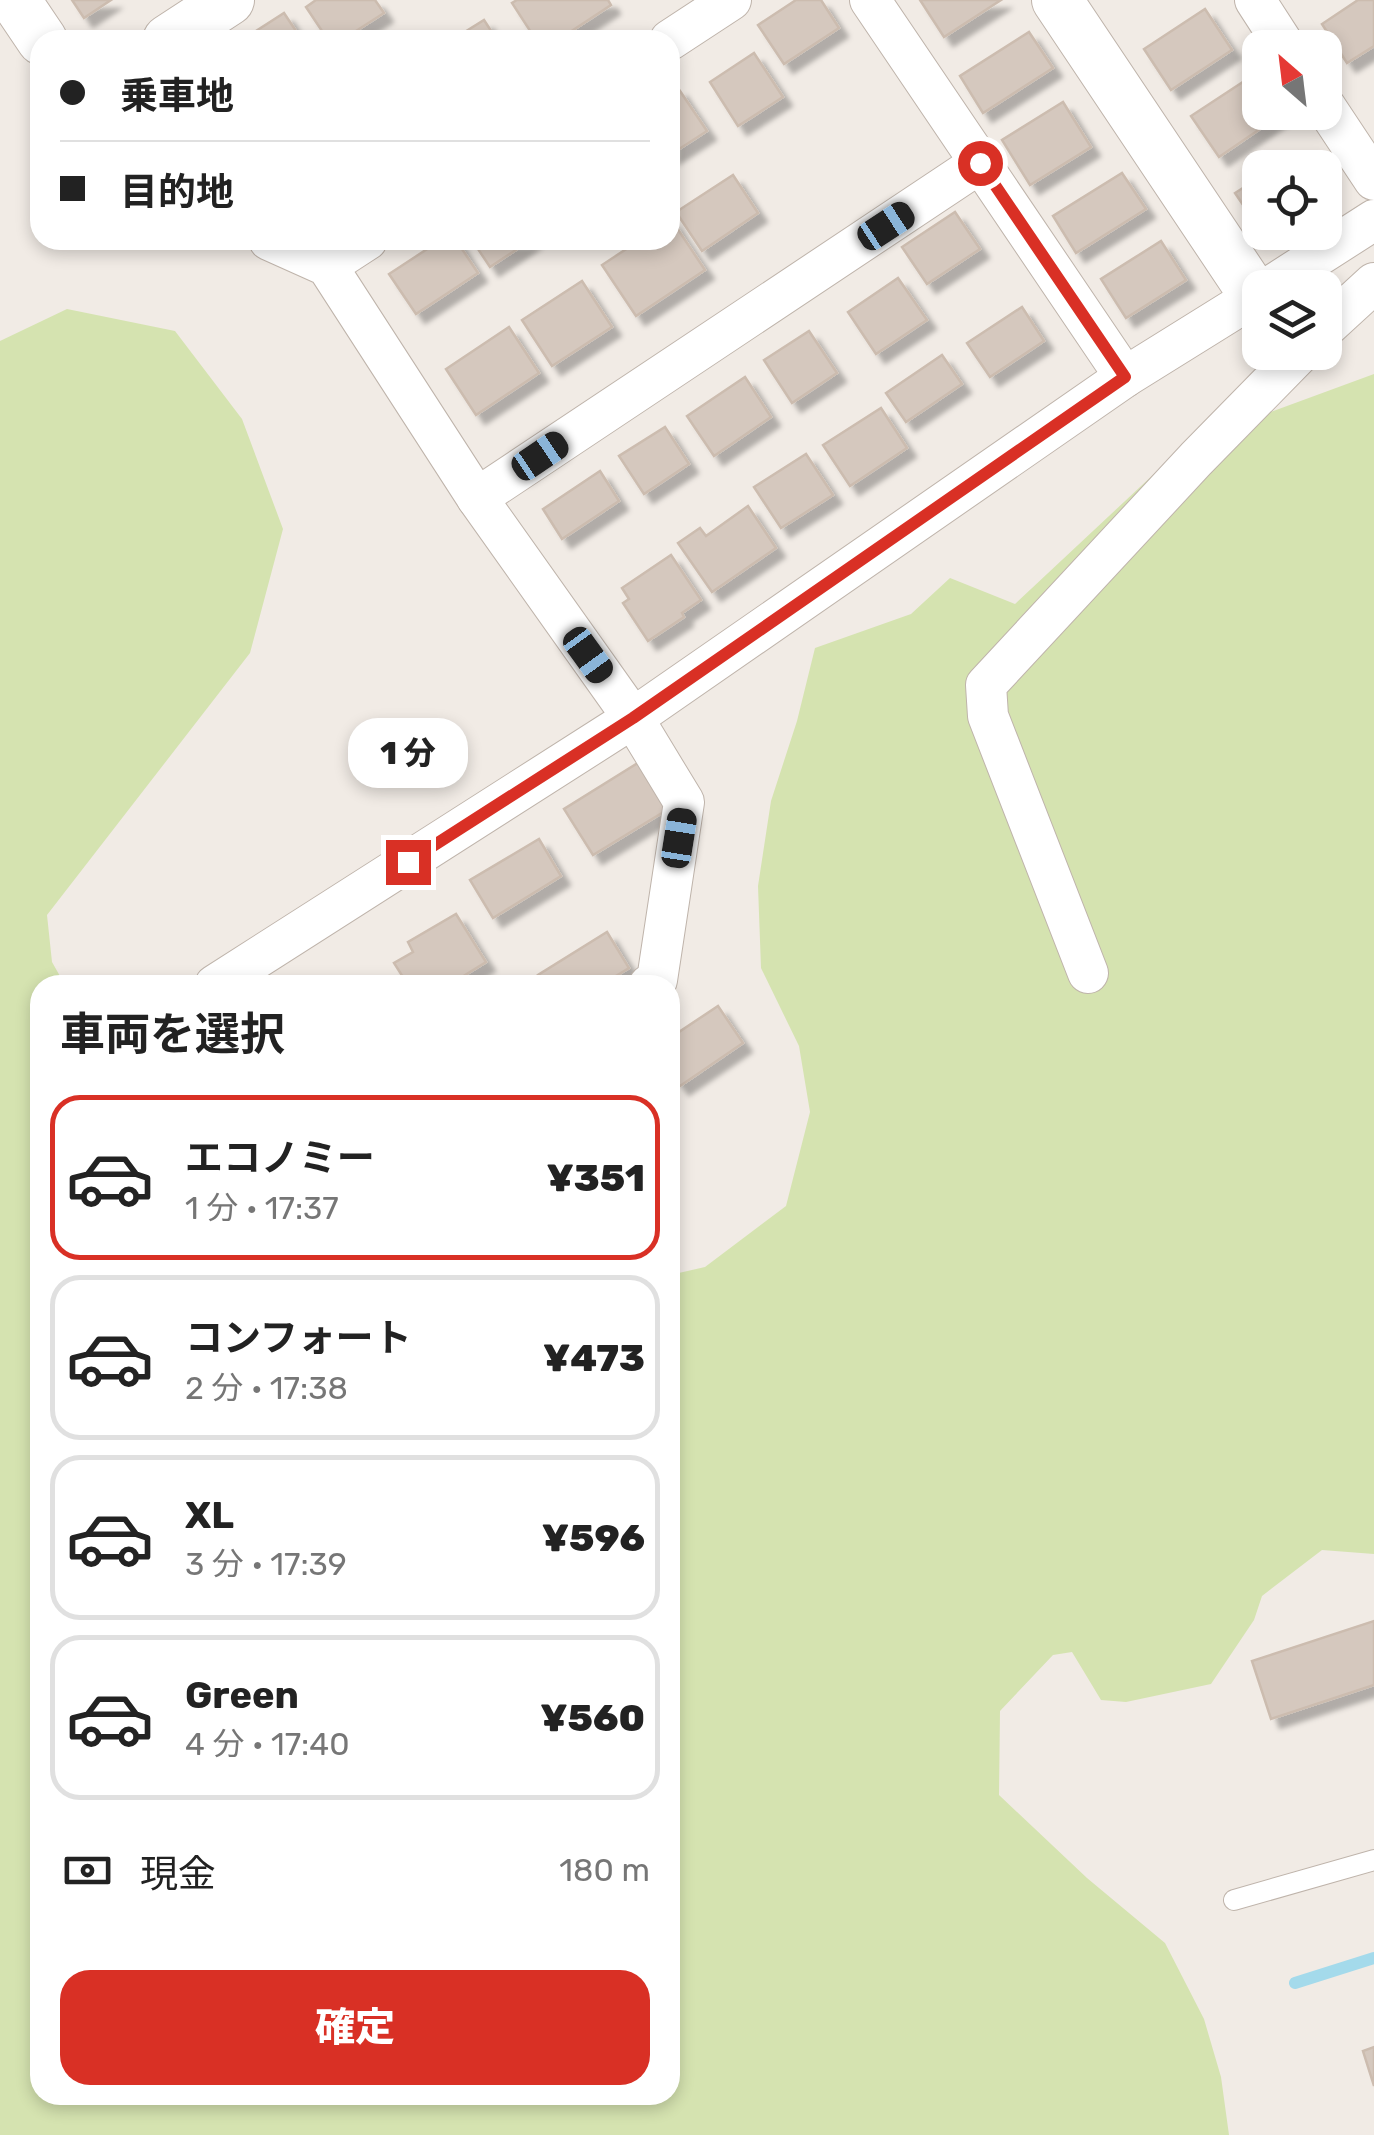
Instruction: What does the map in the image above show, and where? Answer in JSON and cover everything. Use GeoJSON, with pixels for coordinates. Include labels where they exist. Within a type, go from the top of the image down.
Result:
{"type":"FeatureCollection","features":[{"type":"Feature","properties":{"kind":"street"},"geometry":{"type":"LineString","coordinates":[[15,0],[35,30]]}},
{"type":"Feature","properties":{"kind":"street"},"geometry":{"type":"LineString","coordinates":[[183,30],[229,0]]}},
{"type":"Feature","properties":{"kind":"street"},"geometry":{"type":"LineString","coordinates":[[680,33],[731,0]]}},
{"type":"Feature","properties":{"kind":"street"},"geometry":{"type":"LineString","coordinates":[[870,0],[1125,377]]}},
{"type":"Feature","properties":{"kind":"street"},"geometry":{"type":"LineString","coordinates":[[1057,0],[1246,270]]}},
{"type":"Feature","properties":{"kind":"street"},"geometry":{"type":"LineString","coordinates":[[1255,0],[1274,30]]}},
{"type":"Feature","properties":{"kind":"street"},"geometry":{"type":"LineString","coordinates":[[1341,130],[1374,180]]}},
{"type":"Feature","properties":{"kind":"street"},"geometry":{"type":"LineString","coordinates":[[477,498],[980,163]]}},
{"type":"Feature","properties":{"kind":"street"},"geometry":{"type":"LineString","coordinates":[[1296,270],[1374,220]]}},
{"type":"Feature","properties":{"kind":"street"},"geometry":{"type":"LineString","coordinates":[[292,250],[328,266],[477,498],[633,718],[684,802],[658,975]]}},
{"type":"Feature","properties":{"kind":"street"},"geometry":{"type":"LineString","coordinates":[[328,266],[353,250]]}},
{"type":"Feature","properties":{"kind":"street"},"geometry":{"type":"LineString","coordinates":[[1342,312],[1374,283]]}},
{"type":"Feature","properties":{"kind":"street"},"geometry":{"type":"LineString","coordinates":[[231,975],[633,718],[1125,377],[1242,304]]}},
{"type":"Feature","properties":{"kind":"street"},"geometry":{"type":"LineString","coordinates":[[1088,973],[988,716],[986,685],[1283,370]]}},
{"type":"Feature","properties":{"kind":"lane"},"geometry":{"type":"LineString","coordinates":[[1234,1900],[1374,1860]]}},
{"type":"Feature","properties":{"kind":"green space"},"geometry":{"type":"Polygon","coordinates":[[[67,309],[175,331],[242,419],[283,529],[250,653],[47,915],[52,962],[59,975],[30,975],[30,2105],[680,2105],[680,1273],[705,1267],[786,1206],[810,1112],[799,1046],[761,968],[758,886],[771,801],[815,648],[911,614],[950,578],[1015,604],[1187,443],[1374,374],[1374,1554],[1322,1550],[1262,1596],[1254,1620],[1211,1684],[1126,1702],[1101,1700],[1072,1652],[1053,1655],[1000,1711],[999,1795],[1087,1878],[1165,1943],[1204,2019],[1221,2077],[1229,2135],[0,2135],[0,341],[67,309]]]}},
{"type":"Feature","properties":{"kind":"building"},"geometry":{"type":"Polygon","coordinates":[[[72,0],[111,0],[84,18],[72,0]]]}},
{"type":"Feature","properties":{"kind":"building"},"geometry":{"type":"Polygon","coordinates":[[[316,0],[375,0],[384,13],[358,30],[321,30],[306,7],[316,0]]]}},
{"type":"Feature","properties":{"kind":"building"},"geometry":{"type":"Polygon","coordinates":[[[608,0],[611,5],[573,30],[530,30],[512,3],[608,0]]]}},
{"type":"Feature","properties":{"kind":"building"},"geometry":{"type":"Polygon","coordinates":[[[796,0],[821,0],[839,28],[784,64],[758,25],[796,0]]]}},
{"type":"Feature","properties":{"kind":"building"},"geometry":{"type":"Polygon","coordinates":[[[920,0],[1001,0],[944,37],[920,0]]]}},
{"type":"Feature","properties":{"kind":"building"},"geometry":{"type":"Polygon","coordinates":[[[1358,0],[1374,0],[1374,46],[1347,63],[1342,55],[1342,30],[1326,30],[1322,24],[1358,0]]]}},
{"type":"Feature","properties":{"kind":"building"},"geometry":{"type":"Polygon","coordinates":[[[1205,9],[1232,50],[1171,90],[1144,49],[1205,9]]]}},
{"type":"Feature","properties":{"kind":"building"},"geometry":{"type":"Polygon","coordinates":[[[284,13],[295,30],[258,30],[284,13]]]}},
{"type":"Feature","properties":{"kind":"building"},"geometry":{"type":"Polygon","coordinates":[[[484,20],[490,30],[468,30],[484,20]]]}},
{"type":"Feature","properties":{"kind":"building"},"geometry":{"type":"Polygon","coordinates":[[[1029,32],[1053,68],[983,113],[960,76],[1029,32]]]}},
{"type":"Feature","properties":{"kind":"building"},"geometry":{"type":"Polygon","coordinates":[[[754,53],[783,97],[738,126],[710,82],[754,53]]]}},
{"type":"Feature","properties":{"kind":"building"},"geometry":{"type":"Polygon","coordinates":[[[1242,83],[1242,130],[1259,130],[1219,157],[1191,116],[1242,83]]]}},
{"type":"Feature","properties":{"kind":"building"},"geometry":{"type":"Polygon","coordinates":[[[680,91],[707,131],[680,149],[680,91]]]}},
{"type":"Feature","properties":{"kind":"building"},"geometry":{"type":"Polygon","coordinates":[[[1063,102],[1091,147],[1030,185],[1002,140],[1063,102]]]}},
{"type":"Feature","properties":{"kind":"building"},"geometry":{"type":"Polygon","coordinates":[[[1122,173],[1146,209],[1076,253],[1053,216],[1122,173]]]}},
{"type":"Feature","properties":{"kind":"building"},"geometry":{"type":"Polygon","coordinates":[[[733,175],[758,213],[702,251],[680,218],[680,209],[733,175]]]}},
{"type":"Feature","properties":{"kind":"building"},"geometry":{"type":"Polygon","coordinates":[[[955,212],[980,249],[927,284],[902,247],[955,212]]]}},
{"type":"Feature","properties":{"kind":"building"},"geometry":{"type":"Polygon","coordinates":[[[680,232],[705,270],[636,316],[602,265],[625,250],[680,250],[680,232]]]}},
{"type":"Feature","properties":{"kind":"building"},"geometry":{"type":"Polygon","coordinates":[[[1161,241],[1186,280],[1126,318],[1101,279],[1161,241]]]}},
{"type":"Feature","properties":{"kind":"building"},"geometry":{"type":"Polygon","coordinates":[[[426,250],[463,250],[478,273],[416,314],[389,274],[426,250]]]}},
{"type":"Feature","properties":{"kind":"building"},"geometry":{"type":"Polygon","coordinates":[[[479,250],[516,250],[490,267],[479,250]]]}},
{"type":"Feature","properties":{"kind":"building"},"geometry":{"type":"Polygon","coordinates":[[[898,278],[927,320],[876,354],[848,312],[898,278]]]}},
{"type":"Feature","properties":{"kind":"building"},"geometry":{"type":"Polygon","coordinates":[[[582,281],[612,327],[552,366],[522,320],[582,281]]]}},
{"type":"Feature","properties":{"kind":"building"},"geometry":{"type":"Polygon","coordinates":[[[1022,307],[1044,341],[990,377],[967,343],[1022,307]]]}},
{"type":"Feature","properties":{"kind":"building"},"geometry":{"type":"Polygon","coordinates":[[[509,327],[539,373],[476,415],[446,369],[509,327]]]}},
{"type":"Feature","properties":{"kind":"building"},"geometry":{"type":"Polygon","coordinates":[[[809,331],[837,373],[792,403],[764,360],[809,331]]]}},
{"type":"Feature","properties":{"kind":"building"},"geometry":{"type":"Polygon","coordinates":[[[942,355],[962,384],[906,422],[886,393],[942,355]]]}},
{"type":"Feature","properties":{"kind":"building"},"geometry":{"type":"Polygon","coordinates":[[[745,377],[771,417],[714,456],[687,416],[745,377]]]}},
{"type":"Feature","properties":{"kind":"building"},"geometry":{"type":"Polygon","coordinates":[[[881,408],[907,448],[850,486],[823,445],[881,408]]]}},
{"type":"Feature","properties":{"kind":"building"},"geometry":{"type":"Polygon","coordinates":[[[665,427],[689,464],[644,494],[619,456],[665,427]]]}},
{"type":"Feature","properties":{"kind":"building"},"geometry":{"type":"Polygon","coordinates":[[[806,454],[833,495],[781,528],[754,487],[806,454]]]}},
{"type":"Feature","properties":{"kind":"building"},"geometry":{"type":"Polygon","coordinates":[[[600,471],[619,501],[562,539],[543,509],[600,471]]]}},
{"type":"Feature","properties":{"kind":"building"},"geometry":{"type":"Polygon","coordinates":[[[748,506],[776,548],[712,592],[678,543],[700,528],[706,536],[748,506]]]}},
{"type":"Feature","properties":{"kind":"building"},"geometry":{"type":"Polygon","coordinates":[[[671,555],[701,600],[682,613],[684,617],[648,641],[623,603],[629,599],[622,588],[671,555]]]}},
{"type":"Feature","properties":{"kind":"building"},"geometry":{"type":"Polygon","coordinates":[[[641,761],[670,808],[593,855],[564,809],[641,761]]]}},
{"type":"Feature","properties":{"kind":"building"},"geometry":{"type":"Polygon","coordinates":[[[539,839],[561,876],[493,918],[470,880],[539,839]]]}},
{"type":"Feature","properties":{"kind":"building"},"geometry":{"type":"Polygon","coordinates":[[[456,914],[486,962],[465,975],[402,975],[394,963],[413,952],[408,942],[456,914]]]}},
{"type":"Feature","properties":{"kind":"building"},"geometry":{"type":"Polygon","coordinates":[[[607,932],[629,968],[617,975],[538,975],[607,932]]]}},
{"type":"Feature","properties":{"kind":"building"},"geometry":{"type":"Polygon","coordinates":[[[718,1006],[743,1043],[680,1086],[680,1031],[718,1006]]]}},
{"type":"Feature","properties":{"kind":"building"},"geometry":{"type":"Polygon","coordinates":[[[1374,1621],[1374,1685],[1271,1719],[1252,1661],[1374,1621]]]}},
{"type":"Feature","properties":{"kind":"building"},"geometry":{"type":"Polygon","coordinates":[[[1374,2047],[1374,2086],[1363,2051],[1374,2047]]]}},
{"type":"Feature","properties":{"kind":"waterway"},"geometry":{"type":"LineString","coordinates":[[1295,1983],[1374,1958]]}},
{"type":"Feature","properties":{"kind":"route"},"geometry":{"type":"LineString","coordinates":[[408,862],[633,718],[1125,377],[980,163]]}}]}
